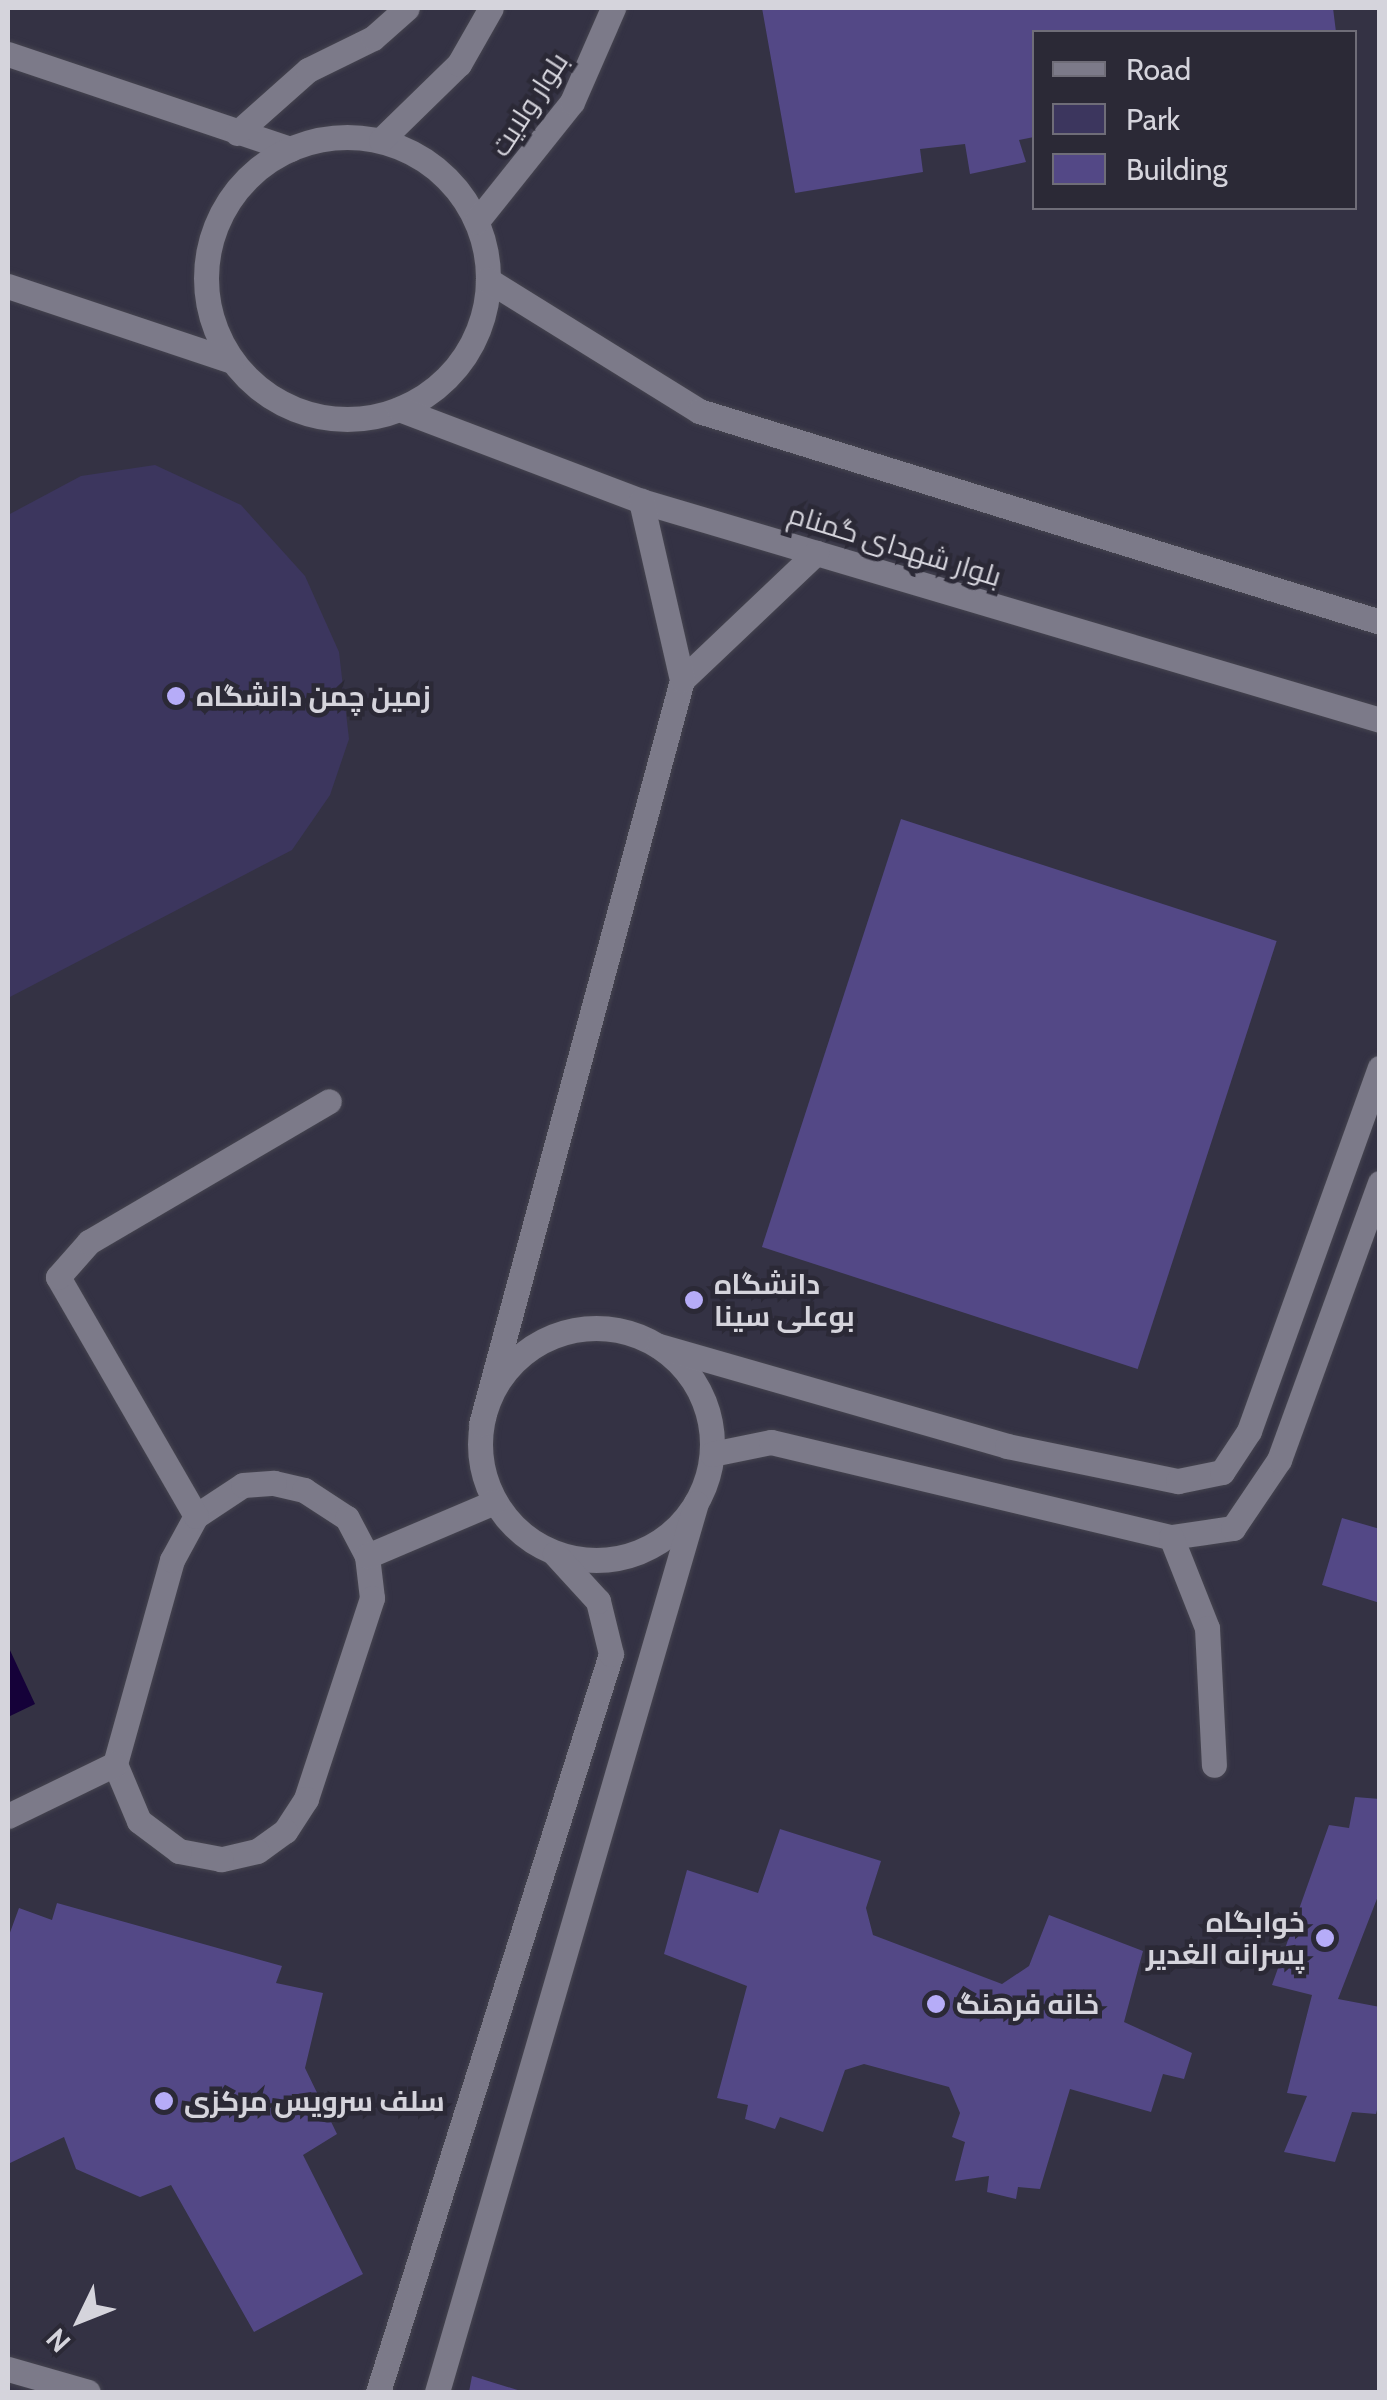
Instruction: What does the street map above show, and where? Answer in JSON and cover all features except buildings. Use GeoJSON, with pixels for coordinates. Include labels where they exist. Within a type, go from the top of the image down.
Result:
{"type":"FeatureCollection","features":[{"type":"Feature","properties":{"kind":"street"},"geometry":{"type":"LineString","coordinates":[[238,133],[308,70],[373,38],[408,8]]}},
{"type":"Feature","properties":{"kind":"street"},"geometry":{"type":"LineString","coordinates":[[380,140],[459,64],[491,8]]}},
{"type":"Feature","properties":{"kind":"street","name":"بلوار ولایت"},"geometry":{"type":"LineString","coordinates":[[476,221],[564,115],[613,8]]}},
{"type":"Feature","properties":{"kind":"street"},"geometry":{"type":"LineString","coordinates":[[8,54],[290,149]]}},
{"type":"Feature","properties":{"kind":"street"},"geometry":{"type":"LineString","coordinates":[[8,286],[232,362],[297,411],[338,420],[399,409],[450,376],[474,343],[488,280],[476,221],[454,184],[380,140],[338,136],[290,149],[241,184],[216,224],[205,271],[210,318],[232,362]]}},
{"type":"Feature","properties":{"kind":"street"},"geometry":{"type":"LineString","coordinates":[[488,280],[699,412],[1380,622]]}},
{"type":"Feature","properties":{"kind":"street","name":"بلوار شهدای گمنام"},"geometry":{"type":"LineString","coordinates":[[399,409],[641,501],[1380,720]]}},
{"type":"Feature","properties":{"kind":"street"},"geometry":{"type":"LineString","coordinates":[[378,2392],[611,1654],[598,1600],[555,1554],[494,1502],[480,1424],[682,680],[641,501]]}},
{"type":"Feature","properties":{"kind":"street"},"geometry":{"type":"LineString","coordinates":[[682,680],[816,552]]}},
{"type":"Feature","properties":{"kind":"street"},"geometry":{"type":"LineString","coordinates":[[480,1424],[492,1388],[548,1337],[624,1330],[659,1346],[1008,1446],[1178,1481],[1222,1472],[1249,1431],[1380,1068]]}},
{"type":"Feature","properties":{"kind":"street"},"geometry":{"type":"LineString","coordinates":[[196,1516],[58,1277],[89,1242],[329,1101]]}},
{"type":"Feature","properties":{"kind":"street"},"geometry":{"type":"LineString","coordinates":[[712,1454],[771,1442],[1171,1537],[1233,1528],[1279,1460],[1380,1183]]}},
{"type":"Feature","properties":{"kind":"street"},"geometry":{"type":"LineString","coordinates":[[437,2392],[712,1454],[700,1393],[659,1346]]}},
{"type":"Feature","properties":{"kind":"street"},"geometry":{"type":"LineString","coordinates":[[243,1485],[304,1490],[347,1518],[367,1556],[372,1598],[306,1799],[285,1831],[258,1851],[220,1860],[178,1851],[138,1821],[115,1764],[172,1560],[196,1516],[243,1485]]}},
{"type":"Feature","properties":{"kind":"street"},"geometry":{"type":"LineString","coordinates":[[367,1556],[494,1502]]}},
{"type":"Feature","properties":{"kind":"street"},"geometry":{"type":"LineString","coordinates":[[555,1554],[634,1554],[670,1535],[696,1504]]}},
{"type":"Feature","properties":{"kind":"street"},"geometry":{"type":"LineString","coordinates":[[1171,1537],[1207,1628],[1214,1765]]}},
{"type":"Feature","properties":{"kind":"street"},"geometry":{"type":"LineString","coordinates":[[8,1816],[115,1764]]}},
{"type":"Feature","properties":{"kind":"street"},"geometry":{"type":"LineString","coordinates":[[8,2369],[88,2392]]}},
{"type":"Feature","properties":{"kind":"shaded area","name":"دانشگاه بوعلی سینا"},"geometry":{"type":"Polygon","coordinates":[[[8,8],[1379,8],[1379,2392],[8,2392],[8,8]]]}},
{"type":"Feature","properties":{"kind":"shaded area"},"geometry":{"type":"Polygon","coordinates":[[[8,1646],[35,1704],[8,1717],[8,1646]]]}},
{"type":"Feature","properties":{"kind":"green space","name":"زمین چمن دانشگاه"},"geometry":{"type":"Polygon","coordinates":[[[155,465],[241,505],[305,576],[339,652],[349,739],[330,795],[292,850],[8,998],[8,515],[81,476],[155,465]]]}},
{"type":"Feature","properties":{"kind":"place","name":"زمین چمن دانشگاه"},"geometry":{"type":"Point","coordinates":[176,696]}},
{"type":"Feature","properties":{"kind":"place","name":"دانشگاه بوعلی سینا"},"geometry":{"type":"Point","coordinates":[694,1300]}},
{"type":"Feature","properties":{"kind":"place","name":"خوابگاه پسرانه الغدیر"},"geometry":{"type":"Point","coordinates":[1325,1938]}},
{"type":"Feature","properties":{"kind":"place","name":"خانه فرهنگ"},"geometry":{"type":"Point","coordinates":[936,2004]}},
{"type":"Feature","properties":{"kind":"place","name":"سلف سرویس مرکزی"},"geometry":{"type":"Point","coordinates":[164,2101]}}]}
